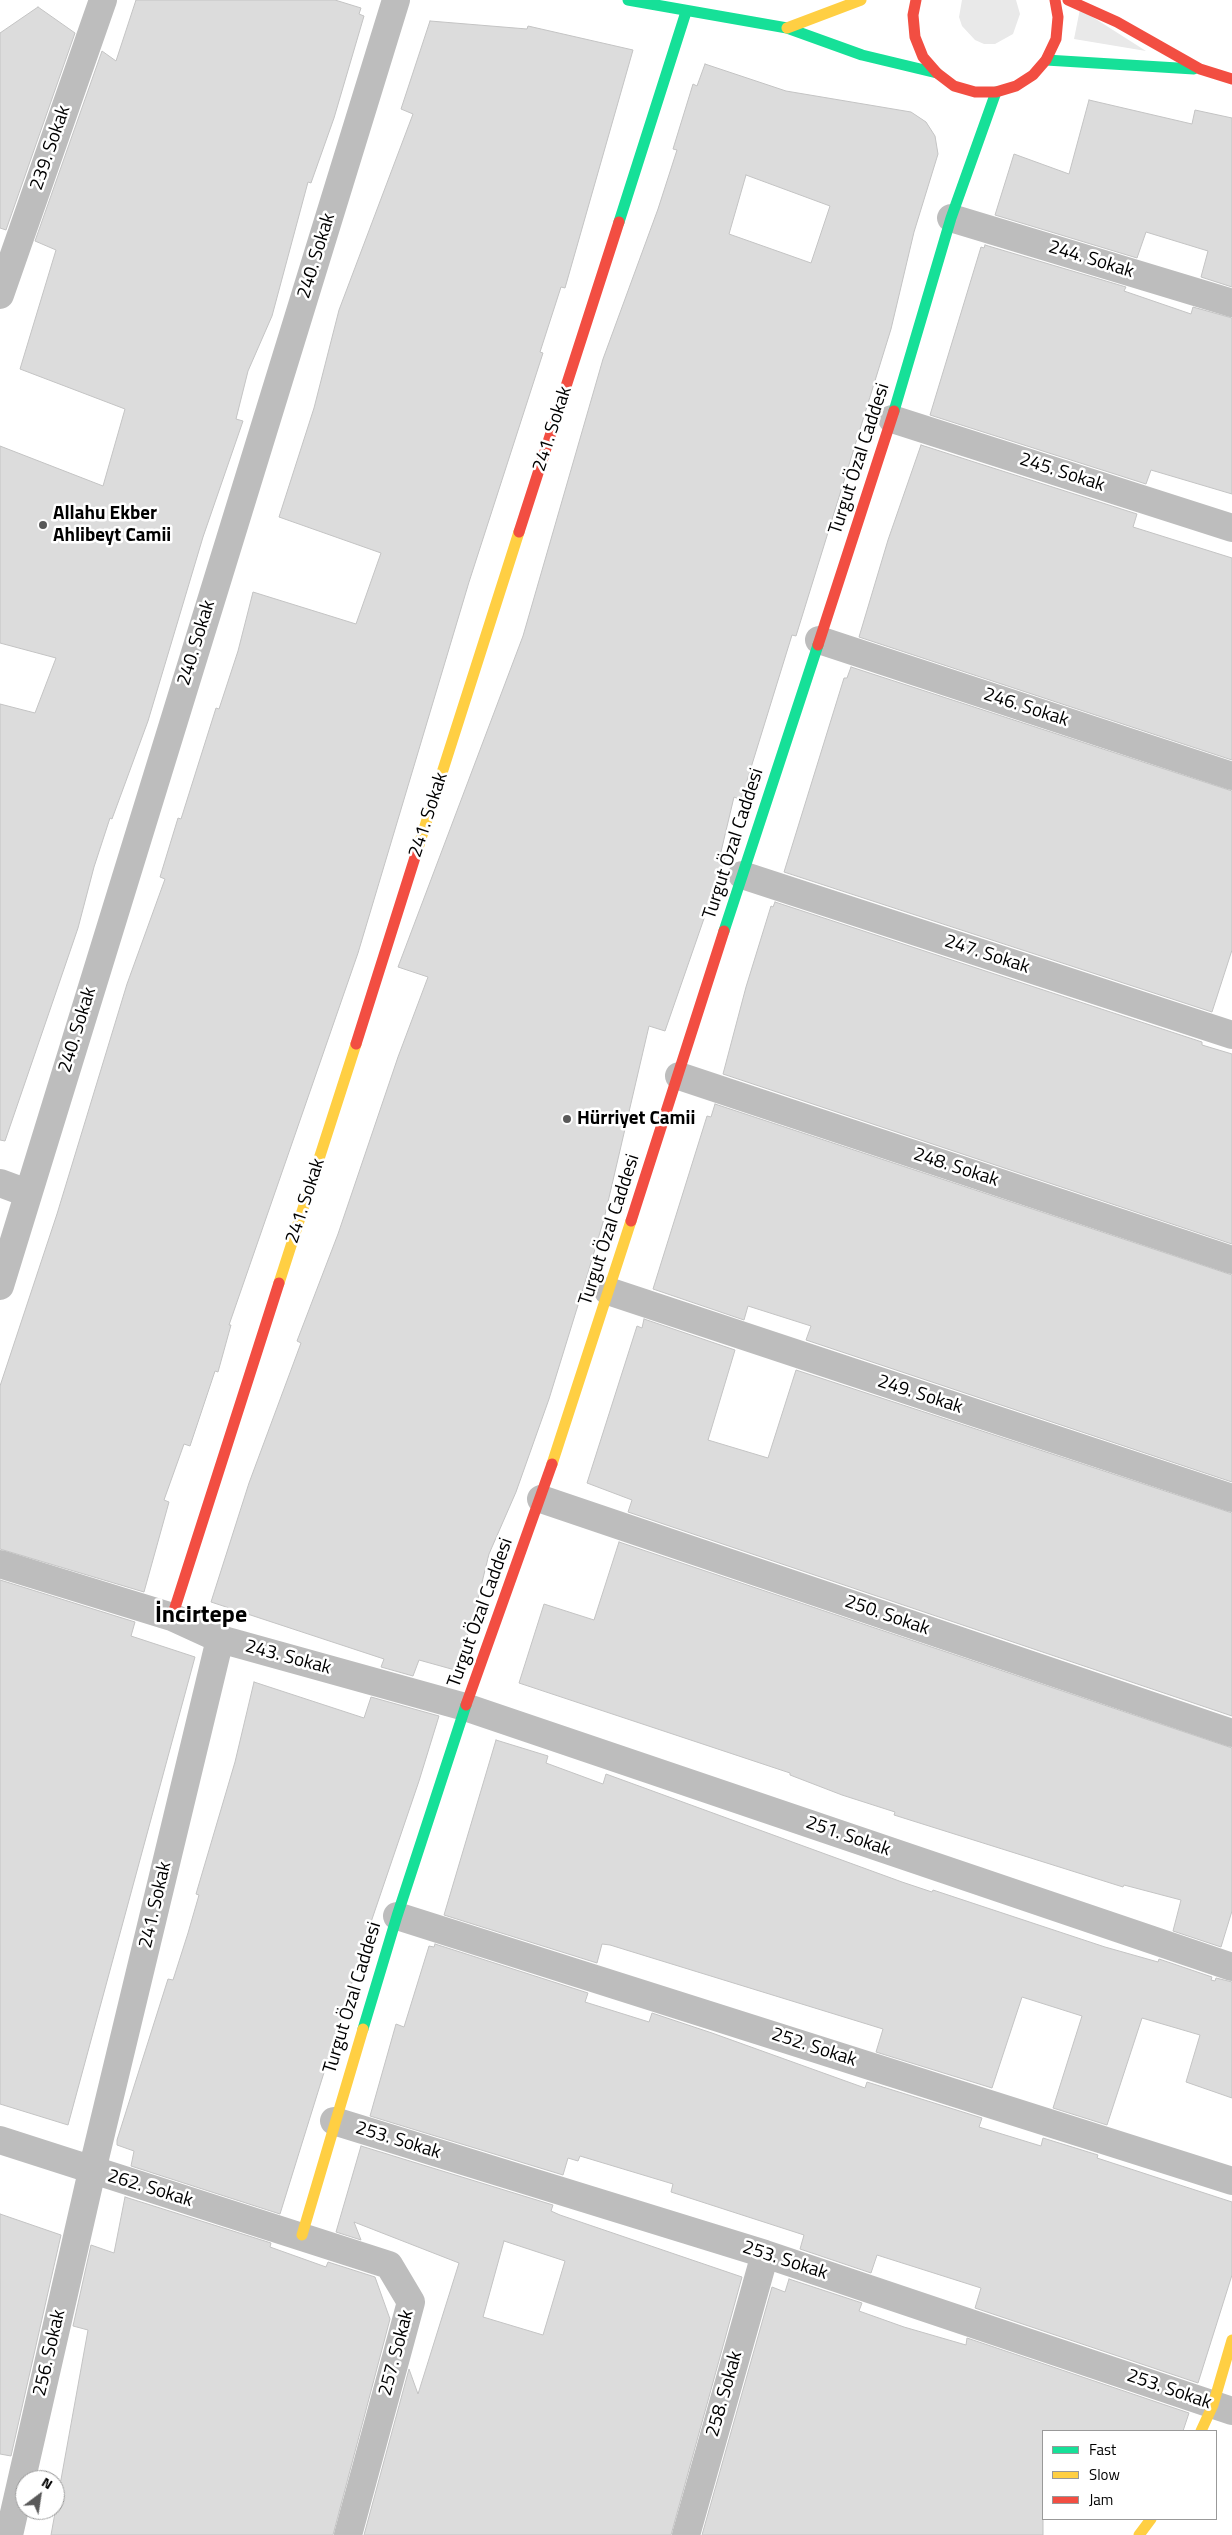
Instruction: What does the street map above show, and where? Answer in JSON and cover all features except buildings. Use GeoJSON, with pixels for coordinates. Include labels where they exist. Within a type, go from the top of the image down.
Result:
{"type":"FeatureCollection","features":[{"type":"Feature","properties":{"kind":"street","name":"239. Sokak"},"geometry":{"type":"LineString","coordinates":[[0,295],[103,0]]}},
{"type":"Feature","properties":{"kind":"street","name":"240. Sokak"},"geometry":{"type":"LineString","coordinates":[[0,1286],[27,1193],[396,0]]}},
{"type":"Feature","properties":{"kind":"street"},"geometry":{"type":"LineString","coordinates":[[628,0],[686,12],[787,28],[862,55],[937,74]]}},
{"type":"Feature","properties":{"kind":"street"},"geometry":{"type":"LineString","coordinates":[[787,28],[861,0]]}},
{"type":"Feature","properties":{"kind":"street"},"geometry":{"type":"LineString","coordinates":[[916,0],[913,15],[915,37],[923,57],[937,74],[954,86],[975,92],[996,92],[1016,86],[1033,75],[1046,60],[1056,40],[1058,18],[1055,0]]}},
{"type":"Feature","properties":{"kind":"street"},"geometry":{"type":"LineString","coordinates":[[1068,0],[1117,22],[1200,69],[1232,79]]}},
{"type":"Feature","properties":{"kind":"street","name":"241. Sokak"},"geometry":{"type":"LineString","coordinates":[[172,1617],[686,12]]}},
{"type":"Feature","properties":{"kind":"street"},"geometry":{"type":"LineString","coordinates":[[1046,60],[1200,69]]}},
{"type":"Feature","properties":{"kind":"street","name":"Turgut Özal Caddesi"},"geometry":{"type":"LineString","coordinates":[[302,2235],[334,2121],[397,1916],[465,1707],[541,1500],[742,876],[892,419],[951,218],[996,92]]}},
{"type":"Feature","properties":{"kind":"street","name":"244. Sokak"},"geometry":{"type":"LineString","coordinates":[[951,218],[1232,303]]}},
{"type":"Feature","properties":{"kind":"street","name":"245. Sokak"},"geometry":{"type":"LineString","coordinates":[[892,419],[1232,528]]}},
{"type":"Feature","properties":{"kind":"street","name":"246. Sokak"},"geometry":{"type":"LineString","coordinates":[[819,640],[1232,776]]}},
{"type":"Feature","properties":{"kind":"street","name":"247. Sokak"},"geometry":{"type":"LineString","coordinates":[[742,876],[1232,1035]]}},
{"type":"Feature","properties":{"kind":"street","name":"248. Sokak"},"geometry":{"type":"LineString","coordinates":[[679,1076],[1232,1260]]}},
{"type":"Feature","properties":{"kind":"street"},"geometry":{"type":"LineString","coordinates":[[0,1184],[27,1193]]}},
{"type":"Feature","properties":{"kind":"street","name":"249. Sokak"},"geometry":{"type":"LineString","coordinates":[[608,1291],[1232,1498]]}},
{"type":"Feature","properties":{"kind":"street","name":"250. Sokak"},"geometry":{"type":"LineString","coordinates":[[541,1500],[1232,1733]]}},
{"type":"Feature","properties":{"kind":"street","name":"243. Sokak"},"geometry":{"type":"LineString","coordinates":[[0,1564],[172,1617],[220,1639],[465,1707]]}},
{"type":"Feature","properties":{"kind":"street","name":"241. Sokak"},"geometry":{"type":"LineString","coordinates":[[92,2171],[220,1639]]}},
{"type":"Feature","properties":{"kind":"street","name":"251. Sokak"},"geometry":{"type":"LineString","coordinates":[[465,1707],[1232,1967]]}},
{"type":"Feature","properties":{"kind":"street","name":"252. Sokak"},"geometry":{"type":"LineString","coordinates":[[397,1916],[1232,2181]]}},
{"type":"Feature","properties":{"kind":"street","name":"253. Sokak"},"geometry":{"type":"LineString","coordinates":[[334,2121],[765,2254],[1222,2408]]}},
{"type":"Feature","properties":{"kind":"street","name":"262. Sokak"},"geometry":{"type":"LineString","coordinates":[[0,2140],[92,2171],[302,2235]]}},
{"type":"Feature","properties":{"kind":"street","name":"256. Sokak"},"geometry":{"type":"LineString","coordinates":[[9,2535],[92,2171]]}},
{"type":"Feature","properties":{"kind":"street","name":"257. Sokak"},"geometry":{"type":"LineString","coordinates":[[302,2235],[389,2265],[411,2302],[348,2535]]}},
{"type":"Feature","properties":{"kind":"street","name":"258. Sokak"},"geometry":{"type":"LineString","coordinates":[[686,2535],[765,2254]]}},
{"type":"Feature","properties":{"kind":"street"},"geometry":{"type":"LineString","coordinates":[[1202,2430],[1222,2408],[1232,2340]]}},
{"type":"Feature","properties":{"kind":"street"},"geometry":{"type":"LineString","coordinates":[[1139,2535],[1151,2520]]}},
{"type":"Feature","properties":{"kind":"shaded area"},"geometry":{"type":"Polygon","coordinates":[[[962,0],[1016,0],[1020,14],[1013,34],[995,44],[984,44],[975,40],[962,26],[959,17],[962,0]]]}},
{"type":"Feature","properties":{"kind":"shaded area"},"geometry":{"type":"Polygon","coordinates":[[[1080,9],[1146,51],[1074,39],[1080,9]]]}},
{"type":"Feature","properties":{"kind":"traffic: fast"},"geometry":{"type":"LineString","coordinates":[[628,0],[787,28],[862,55],[937,73]]}},
{"type":"Feature","properties":{"kind":"traffic: fast"},"geometry":{"type":"LineString","coordinates":[[619,222],[686,12]]}},
{"type":"Feature","properties":{"kind":"traffic: fast"},"geometry":{"type":"LineString","coordinates":[[1046,60],[1194,69]]}},
{"type":"Feature","properties":{"kind":"traffic: fast"},"geometry":{"type":"LineString","coordinates":[[894,411],[951,218],[996,92]]}},
{"type":"Feature","properties":{"kind":"traffic: fast"},"geometry":{"type":"LineString","coordinates":[[724,931],[818,645]]}},
{"type":"Feature","properties":{"kind":"traffic: fast"},"geometry":{"type":"LineString","coordinates":[[363,2029],[397,1916],[466,1705]]}},
{"type":"Feature","properties":{"kind":"traffic: slow"},"geometry":{"type":"LineString","coordinates":[[787,28],[861,0]]}},
{"type":"Feature","properties":{"kind":"traffic: slow"},"geometry":{"type":"LineString","coordinates":[[417,851],[519,532]]}},
{"type":"Feature","properties":{"kind":"traffic: slow"},"geometry":{"type":"LineString","coordinates":[[279,1283],[356,1044]]}},
{"type":"Feature","properties":{"kind":"traffic: slow"},"geometry":{"type":"LineString","coordinates":[[552,1464],[631,1221]]}},
{"type":"Feature","properties":{"kind":"traffic: slow"},"geometry":{"type":"LineString","coordinates":[[302,2235],[363,2029]]}},
{"type":"Feature","properties":{"kind":"traffic: slow"},"geometry":{"type":"LineString","coordinates":[[1201,2430],[1213,2405],[1232,2340]]}},
{"type":"Feature","properties":{"kind":"traffic: slow"},"geometry":{"type":"LineString","coordinates":[[1139,2535],[1150,2520]]}},
{"type":"Feature","properties":{"kind":"traffic: jam"},"geometry":{"type":"LineString","coordinates":[[916,0],[913,15],[915,37],[923,57],[937,73],[954,86],[975,92],[996,92],[1016,86],[1033,75],[1046,60],[1056,39],[1058,17],[1055,0]]}},
{"type":"Feature","properties":{"kind":"traffic: jam"},"geometry":{"type":"LineString","coordinates":[[1068,0],[1117,22],[1200,69],[1232,79]]}},
{"type":"Feature","properties":{"kind":"traffic: jam"},"geometry":{"type":"LineString","coordinates":[[519,532],[619,222]]}},
{"type":"Feature","properties":{"kind":"traffic: jam"},"geometry":{"type":"LineString","coordinates":[[818,645],[894,411]]}},
{"type":"Feature","properties":{"kind":"traffic: jam"},"geometry":{"type":"LineString","coordinates":[[356,1044],[417,851]]}},
{"type":"Feature","properties":{"kind":"traffic: jam"},"geometry":{"type":"LineString","coordinates":[[631,1221],[724,931]]}},
{"type":"Feature","properties":{"kind":"traffic: jam"},"geometry":{"type":"LineString","coordinates":[[172,1617],[279,1283]]}},
{"type":"Feature","properties":{"kind":"traffic: jam"},"geometry":{"type":"LineString","coordinates":[[466,1705],[552,1464]]}},
{"type":"Feature","properties":{"kind":"place","name":"Allahu Ekber Ahlibeyt Camii"},"geometry":{"type":"Point","coordinates":[43,525]}},
{"type":"Feature","properties":{"kind":"place","name":"Hürriyet Camii"},"geometry":{"type":"Point","coordinates":[567,1119]}},
{"type":"Feature","properties":{"kind":"district","name":"İncirtepe"},"geometry":{"type":"Point","coordinates":[201,1616]}}]}
